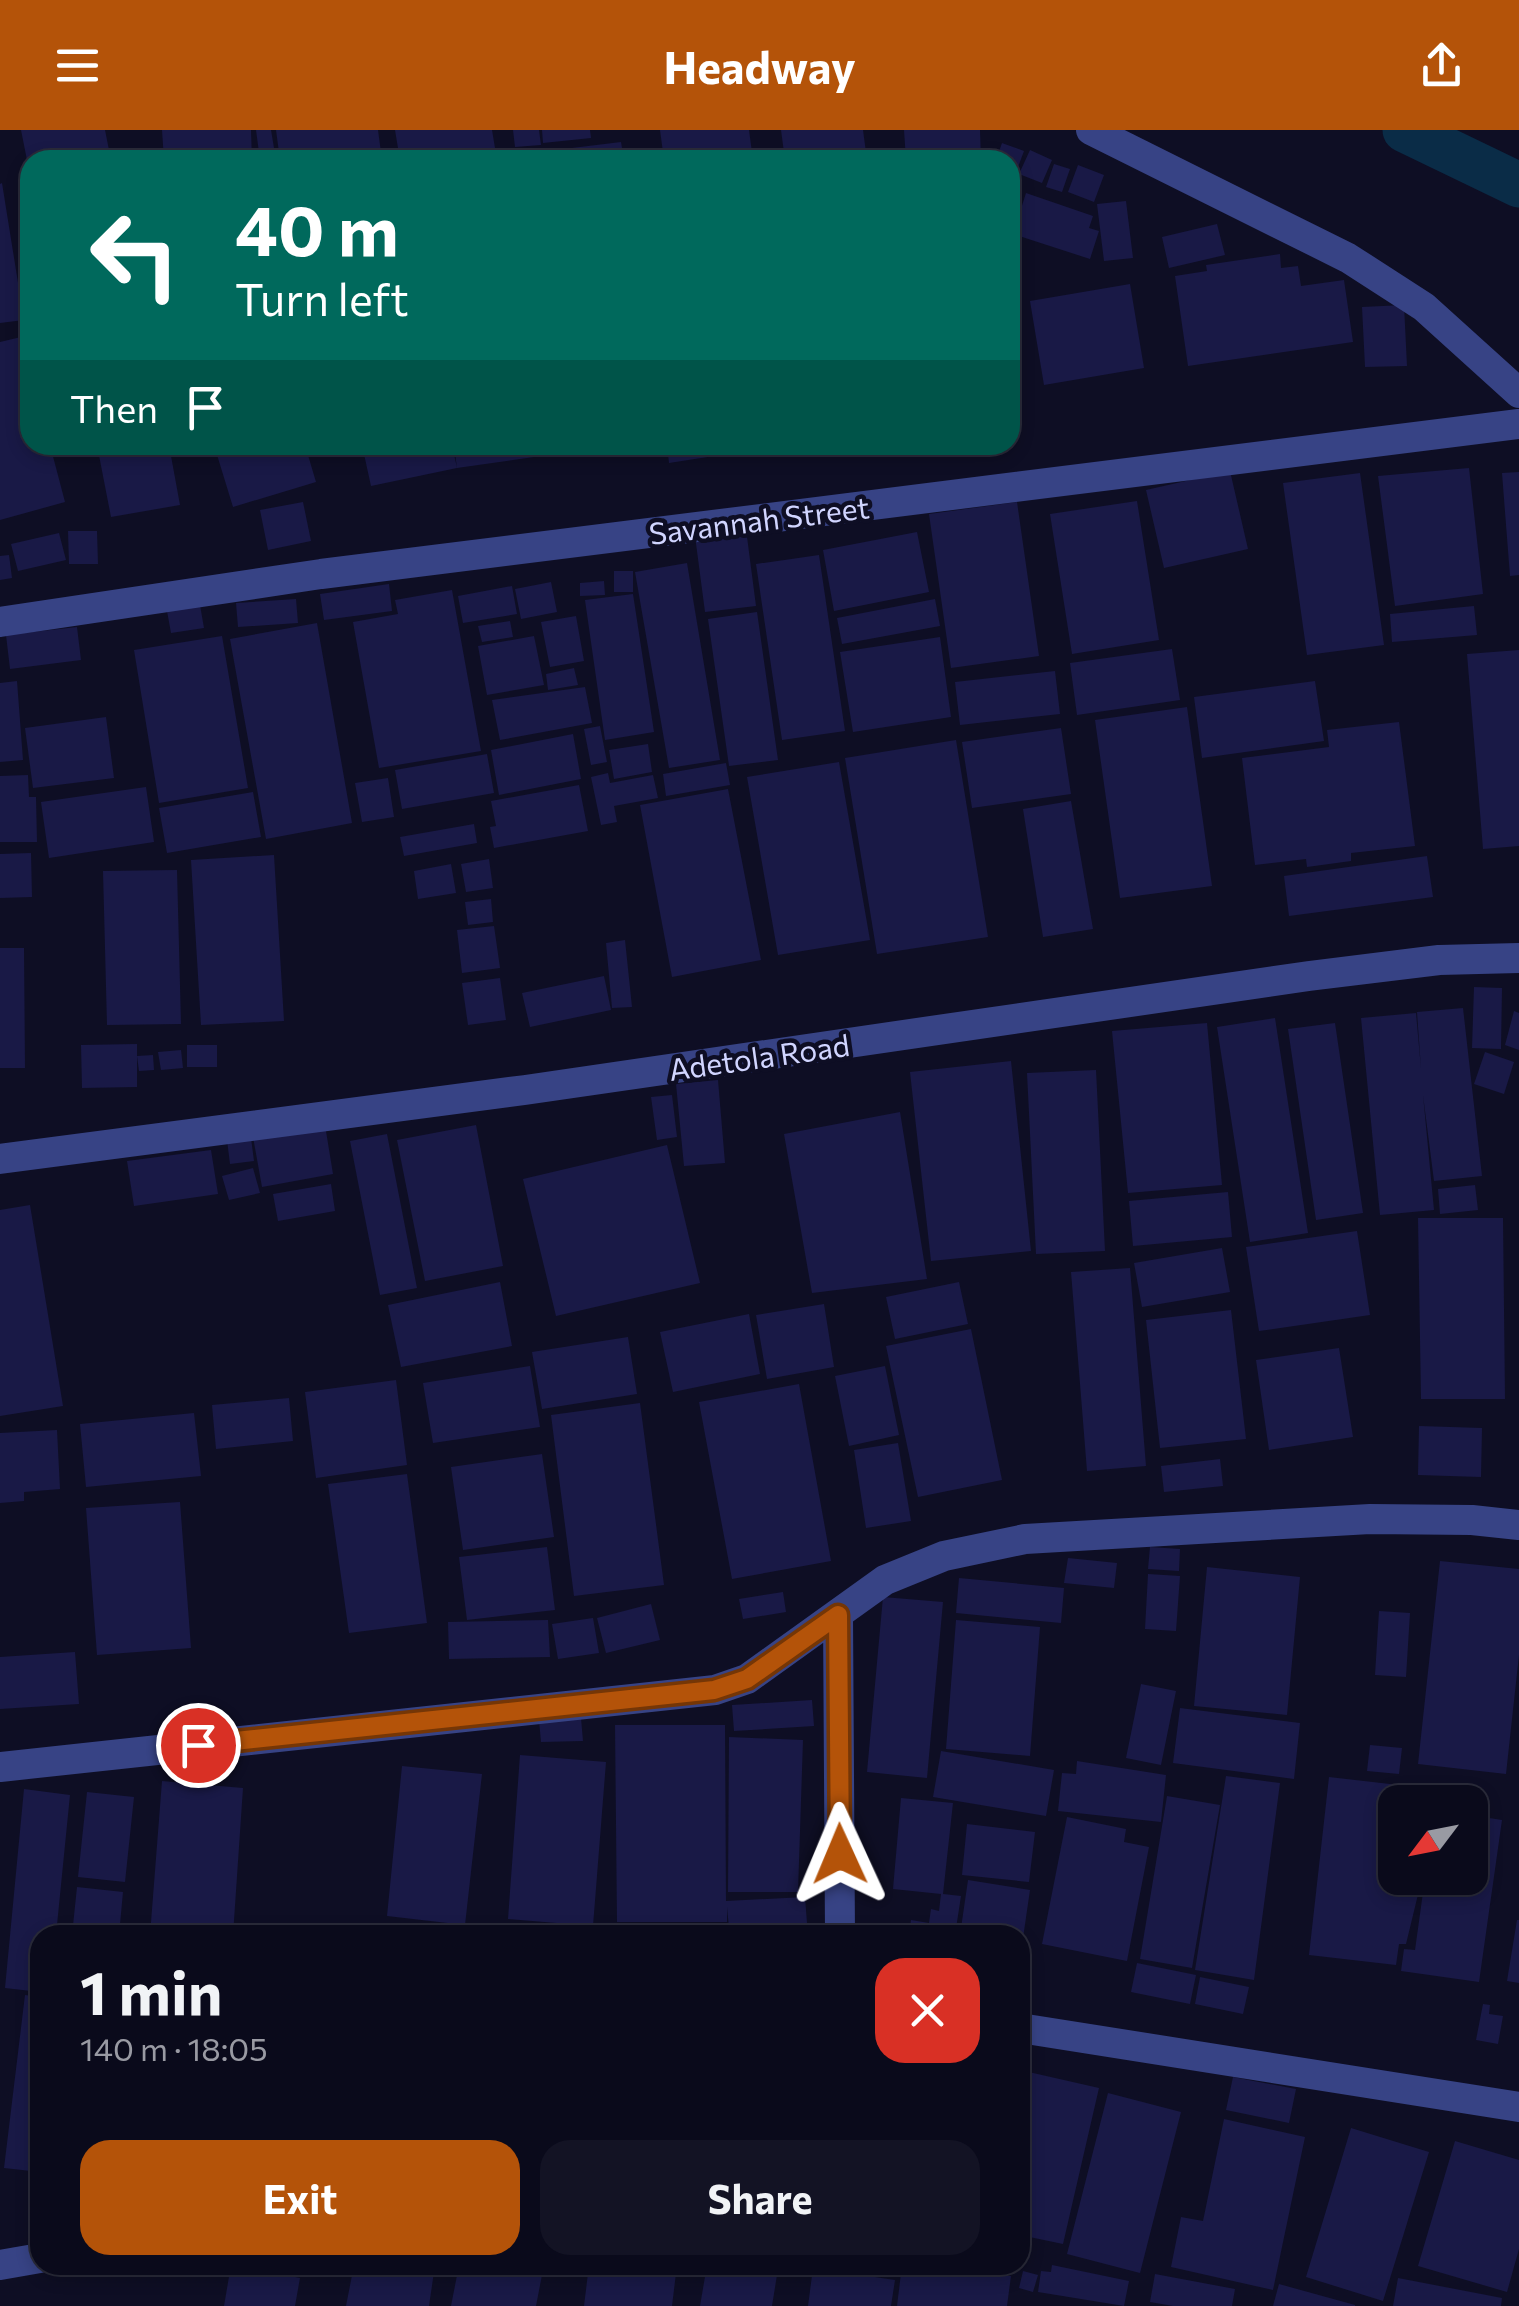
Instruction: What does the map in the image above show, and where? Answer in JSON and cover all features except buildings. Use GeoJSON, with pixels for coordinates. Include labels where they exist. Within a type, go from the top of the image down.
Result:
{"type":"FeatureCollection","features":[{"type":"Feature","properties":{"kind":"street"},"geometry":{"type":"LineString","coordinates":[[1091,130],[1348,258],[1424,307],[1519,394]]}},
{"type":"Feature","properties":{"kind":"street","name":"Savannah Street"},"geometry":{"type":"LineString","coordinates":[[0,622],[321,574],[1519,424]]}},
{"type":"Feature","properties":{"kind":"street","name":"Adetola Road"},"geometry":{"type":"LineString","coordinates":[[0,1160],[506,1092],[1308,976],[1439,960],[1519,958]]}},
{"type":"Feature","properties":{"kind":"street"},"geometry":{"type":"LineString","coordinates":[[0,1766],[714,1690],[747,1679],[885,1580],[944,1556],[1025,1539],[1370,1519],[1472,1520],[1519,1525]]}},
{"type":"Feature","properties":{"kind":"street"},"geometry":{"type":"LineString","coordinates":[[838,1615],[840,1925]]}},
{"type":"Feature","properties":{"kind":"street"},"geometry":{"type":"LineString","coordinates":[[1030,2030],[1519,2107]]}},
{"type":"Feature","properties":{"kind":"street"},"geometry":{"type":"LineString","coordinates":[[0,2265],[30,2260]]}},
{"type":"Feature","properties":{"kind":"waterway"},"geometry":{"type":"LineString","coordinates":[[1405,130],[1519,185]]}},
{"type":"Feature","properties":{"kind":"route"},"geometry":{"type":"LineString","coordinates":[[198,1745],[714,1690],[747,1679],[838,1615],[840,1854]]}}]}
